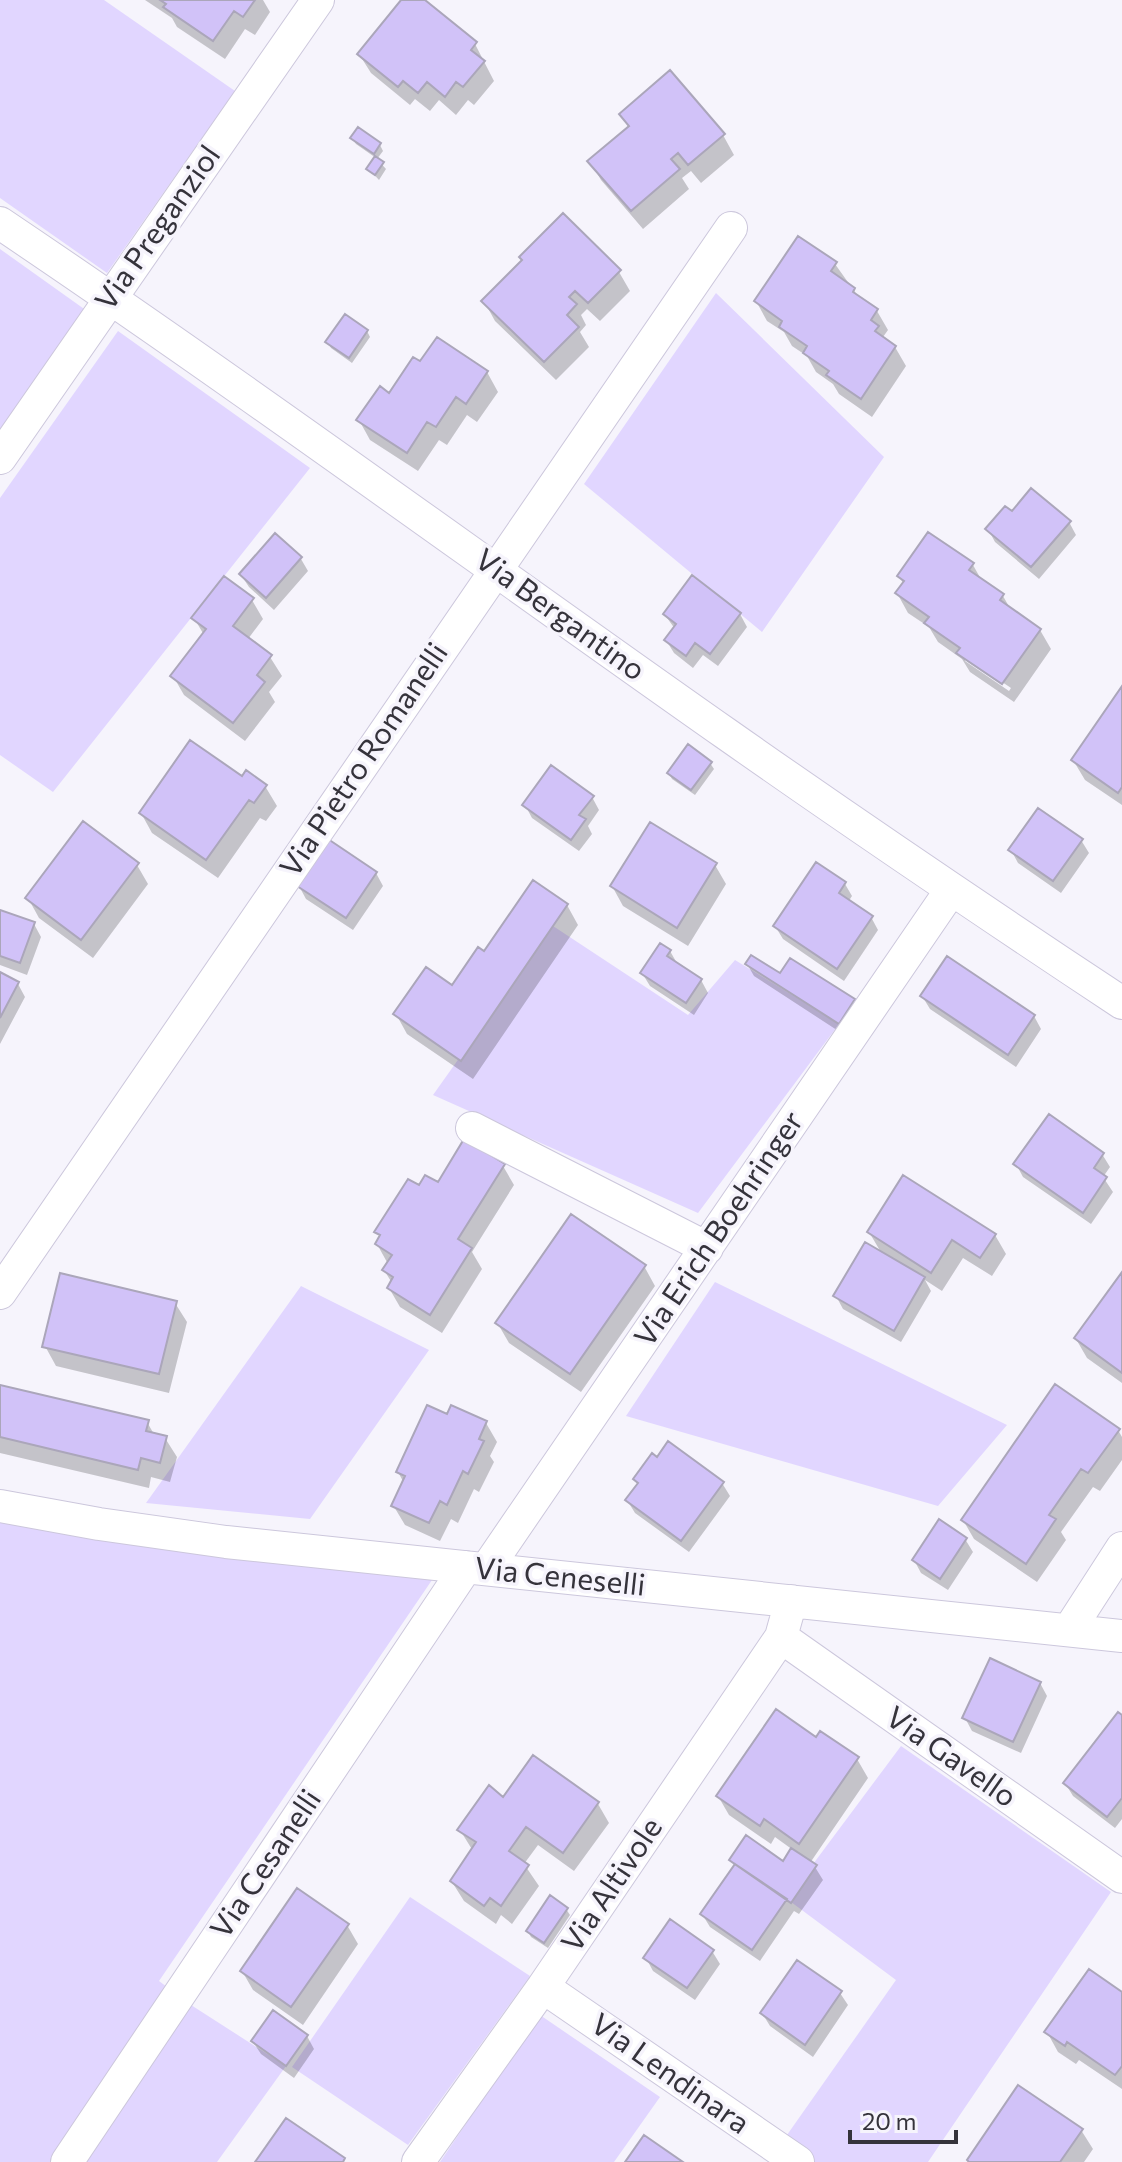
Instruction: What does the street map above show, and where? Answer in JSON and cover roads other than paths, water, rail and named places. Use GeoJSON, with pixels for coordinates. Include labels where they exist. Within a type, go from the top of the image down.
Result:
{"type":"FeatureCollection","features":[{"type":"Feature","properties":{"kind":"street","name":"Via Preganziol"},"geometry":{"type":"LineString","coordinates":[[0,458],[318,0]]}},
{"type":"Feature","properties":{"kind":"street","name":"Via Bergantino"},"geometry":{"type":"LineString","coordinates":[[0,223],[495,568],[737,742],[951,890],[1122,1003]]}},
{"type":"Feature","properties":{"kind":"street","name":"Via Pietro Romanelli"},"geometry":{"type":"LineString","coordinates":[[0,1293],[731,228]]}},
{"type":"Feature","properties":{"kind":"street","name":"Via Erich Boehringer"},"geometry":{"type":"LineString","coordinates":[[476,1568],[707,1248],[951,890]]}},
{"type":"Feature","properties":{"kind":"street"},"geometry":{"type":"LineString","coordinates":[[472,1128],[707,1248]]}},
{"type":"Feature","properties":{"kind":"street","name":"Via Ceneselli"},"geometry":{"type":"LineString","coordinates":[[0,1506],[187,1537],[1122,1636]]}},
{"type":"Feature","properties":{"kind":"street"},"geometry":{"type":"LineString","coordinates":[[1069,1630],[1122,1548]]}},
{"type":"Feature","properties":{"kind":"street","name":"Via Cesanelli"},"geometry":{"type":"LineString","coordinates":[[67,2162],[476,1568]]}},
{"type":"Feature","properties":{"kind":"street","name":"Via Altivole"},"geometry":{"type":"LineString","coordinates":[[418,2162],[543,1987],[781,1637],[791,1601]]}},
{"type":"Feature","properties":{"kind":"street","name":"Via Gavello"},"geometry":{"type":"LineString","coordinates":[[781,1637],[1122,1877]]}},
{"type":"Feature","properties":{"kind":"street","name":"Via Lendinara"},"geometry":{"type":"LineString","coordinates":[[543,1987],[798,2162]]}}]}
